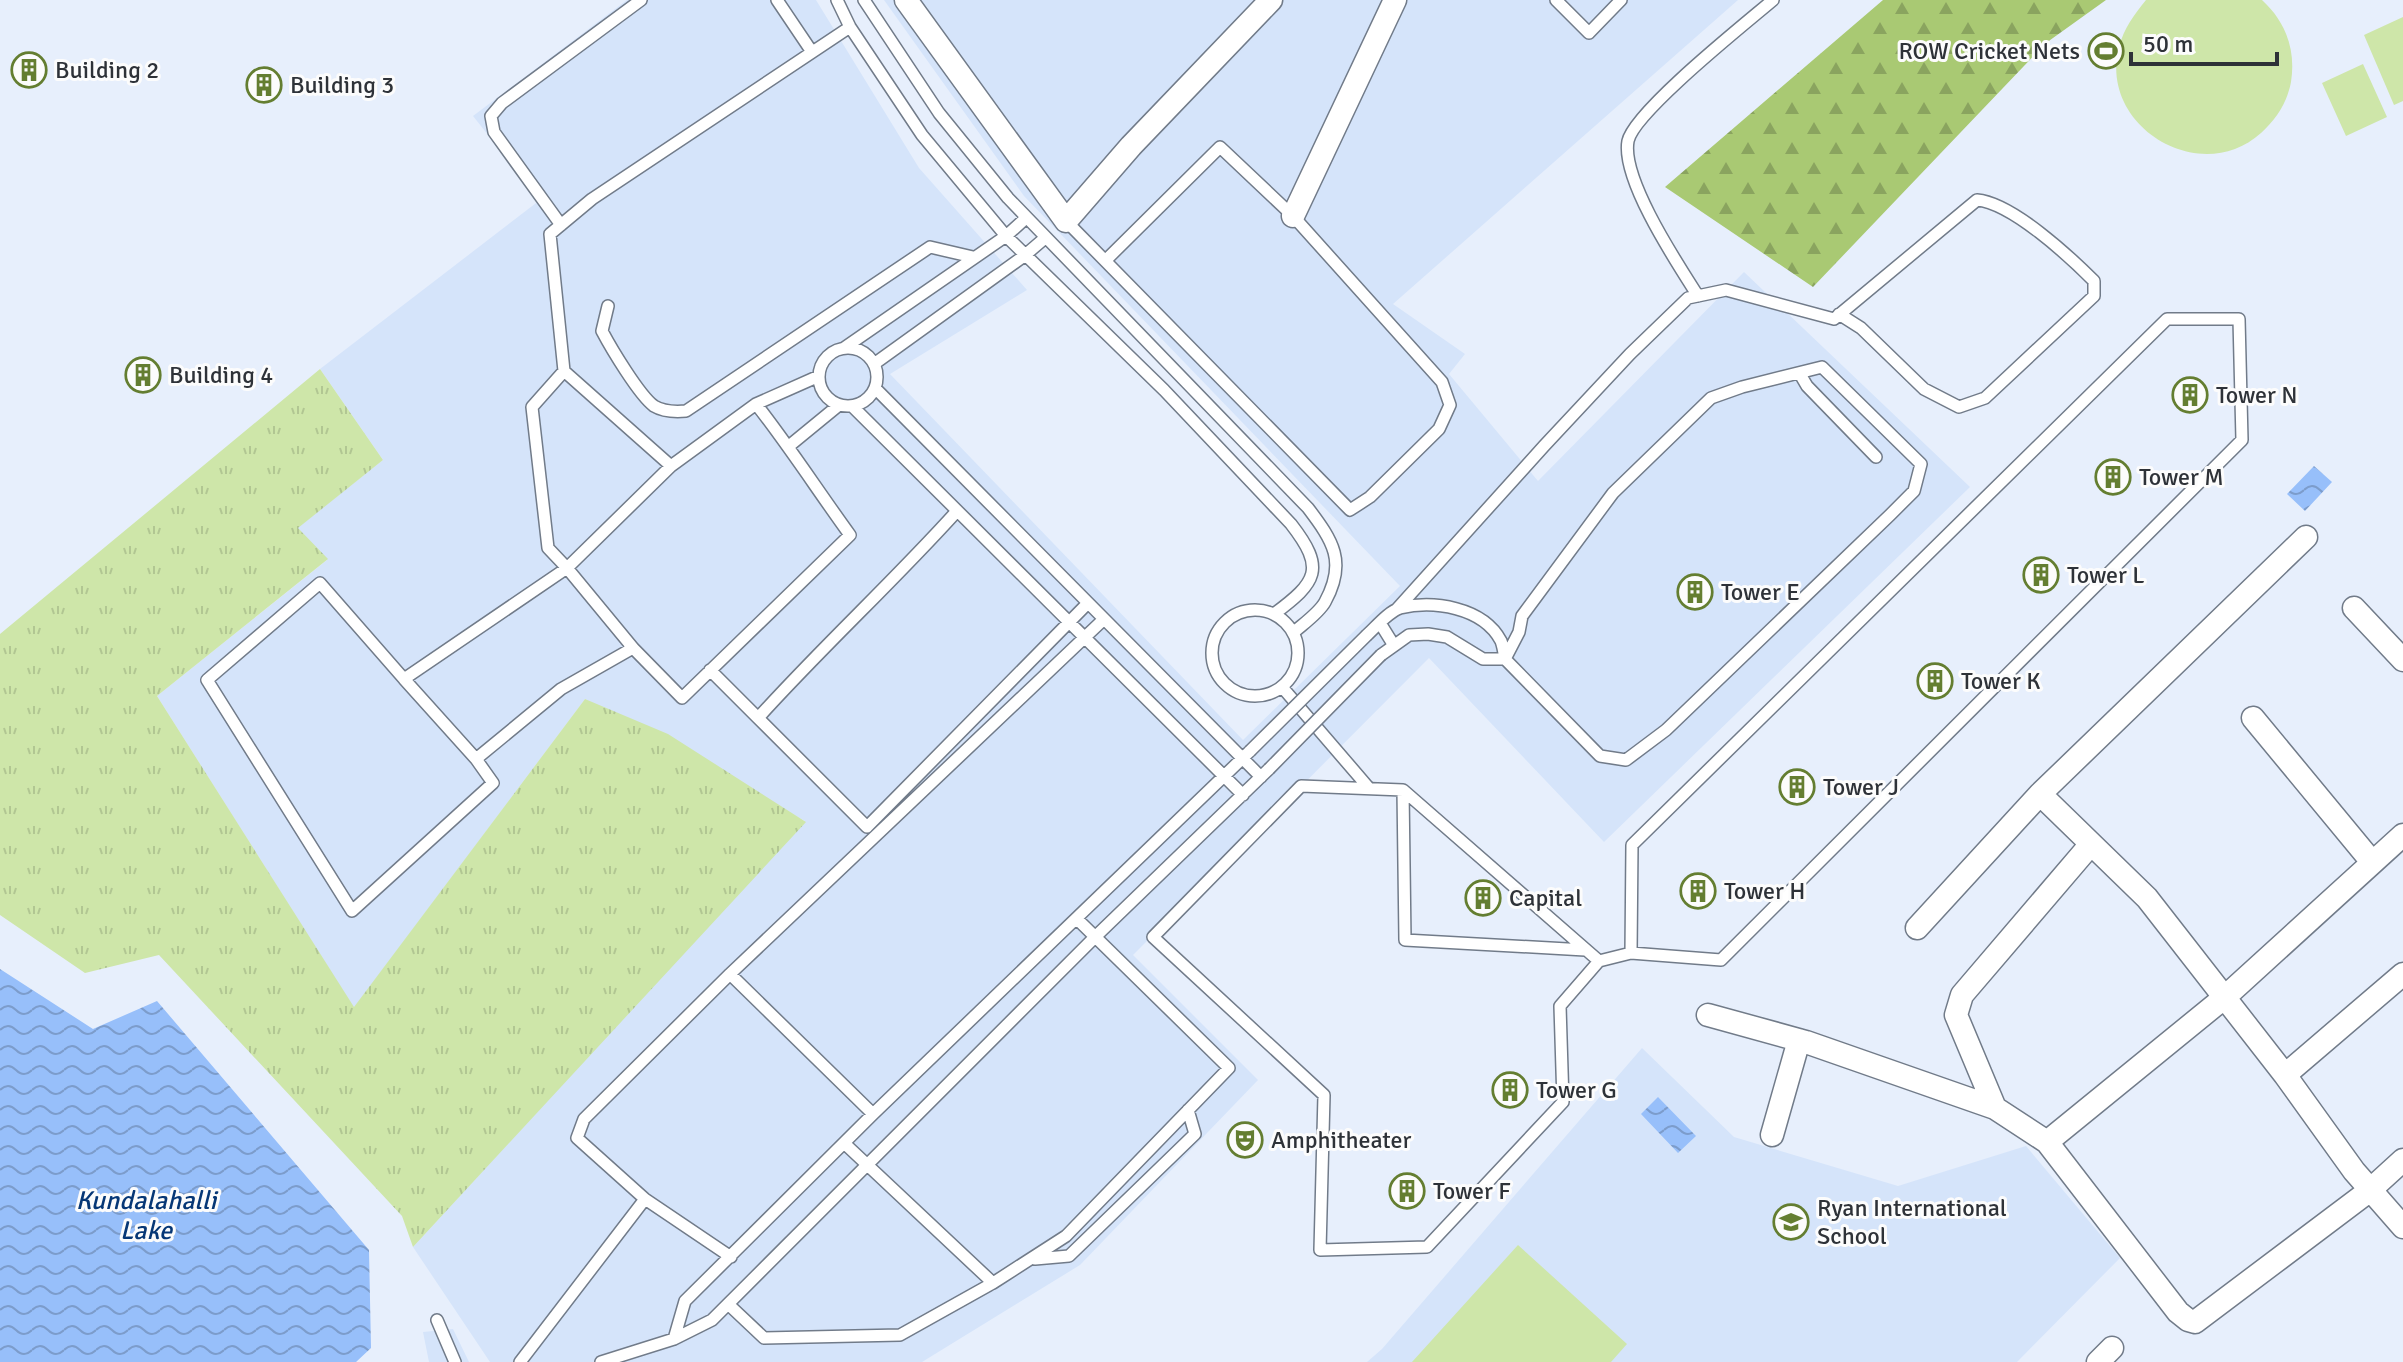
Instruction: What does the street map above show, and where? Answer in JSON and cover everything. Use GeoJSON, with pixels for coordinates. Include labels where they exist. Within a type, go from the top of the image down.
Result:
{"type":"FeatureCollection","features":[{"type":"Feature","properties":{"kind":"street"},"geometry":{"type":"LineString","coordinates":[[906,0],[1066,221],[1131,146],[1271,0]]}},
{"type":"Feature","properties":{"kind":"street"},"geometry":{"type":"LineString","coordinates":[[1293,216],[1395,0]]}},
{"type":"Feature","properties":{"kind":"street"},"geometry":{"type":"LineString","coordinates":[[1917,928],[2040,794],[2306,537]]}},
{"type":"Feature","properties":{"kind":"street"},"geometry":{"type":"LineString","coordinates":[[2354,608],[2403,660]]}},
{"type":"Feature","properties":{"kind":"street"},"geometry":{"type":"LineString","coordinates":[[2253,718],[2372,862]]}},
{"type":"Feature","properties":{"kind":"street"},"geometry":{"type":"LineString","coordinates":[[2040,794],[2147,898],[2285,1075],[2369,1191],[2403,1227]]}},
{"type":"Feature","properties":{"kind":"street"},"geometry":{"type":"LineString","coordinates":[[2047,1142],[2225,997],[2403,835]]}},
{"type":"Feature","properties":{"kind":"street"},"geometry":{"type":"LineString","coordinates":[[1995,1108],[1956,1015],[1962,995],[2091,844]]}},
{"type":"Feature","properties":{"kind":"street"},"geometry":{"type":"LineString","coordinates":[[2285,1075],[2403,974]]}},
{"type":"Feature","properties":{"kind":"street"},"geometry":{"type":"LineString","coordinates":[[1708,1015],[1799,1040],[1995,1108],[2047,1142],[2178,1312],[2195,1322],[2369,1191],[2403,1160]]}},
{"type":"Feature","properties":{"kind":"street"},"geometry":{"type":"LineString","coordinates":[[1772,1135],[1799,1040]]}},
{"type":"Feature","properties":{"kind":"lane"},"geometry":{"type":"LineString","coordinates":[[561,225],[494,132],[491,116],[502,103],[641,0]]}},
{"type":"Feature","properties":{"kind":"lane"},"geometry":{"type":"LineString","coordinates":[[777,0],[812,52]]}},
{"type":"Feature","properties":{"kind":"lane"},"geometry":{"type":"LineString","coordinates":[[837,0],[850,27],[922,135],[1006,236],[1164,390],[1309,547],[1314,566],[1303,593],[1274,614]]}},
{"type":"Feature","properties":{"kind":"lane"},"geometry":{"type":"LineString","coordinates":[[864,0],[939,113],[1026,218],[1308,508],[1328,534],[1338,564],[1325,603],[1293,633]]}},
{"type":"Feature","properties":{"kind":"lane"},"geometry":{"type":"LineString","coordinates":[[1556,0],[1589,33],[1621,0]]}},
{"type":"Feature","properties":{"kind":"lane"},"geometry":{"type":"LineString","coordinates":[[1698,296],[1667,246],[1638,188],[1628,154],[1629,137],[1695,65],[1773,0]]}},
{"type":"Feature","properties":{"kind":"lane"},"geometry":{"type":"LineString","coordinates":[[671,466],[564,371],[550,234],[592,199],[850,27]]}},
{"type":"Feature","properties":{"kind":"lane"},"geometry":{"type":"LineString","coordinates":[[1066,221],[1350,510],[1370,497],[1439,429],[1450,405],[1442,382],[1293,216],[1220,147],[1106,260]]}},
{"type":"Feature","properties":{"kind":"lane"},"geometry":{"type":"LineString","coordinates":[[674,1339],[685,1301],[873,1114],[1397,609],[1630,354],[1688,298],[1726,290],[1834,319],[1839,314],[1977,200],[1993,201],[2065,253],[2094,281],[2094,296],[2072,317],[1985,398],[1959,407],[1924,389],[1861,328],[1839,314]]}},
{"type":"Feature","properties":{"kind":"lane"},"geometry":{"type":"LineString","coordinates":[[1026,218],[1006,236],[824,360],[819,376],[821,389],[828,399],[846,406],[957,511],[1243,795]]}},
{"type":"Feature","properties":{"kind":"lane"},"geometry":{"type":"LineString","coordinates":[[874,364],[1045,238]]}},
{"type":"Feature","properties":{"kind":"lane"},"geometry":{"type":"LineString","coordinates":[[608,306],[602,331],[645,395],[655,406],[671,412],[686,411],[930,247],[973,257]]}},
{"type":"Feature","properties":{"kind":"lane"},"geometry":{"type":"LineString","coordinates":[[1599,961],[1403,790],[1368,787],[1301,786],[1153,937],[1324,1095],[1320,1250],[1427,1247],[1563,1102],[1560,1006],[1599,961],[1631,953],[1721,960],[2242,440],[2239,319],[2167,319],[1632,845],[1631,953]]}},
{"type":"Feature","properties":{"kind":"lane"},"geometry":{"type":"LineString","coordinates":[[789,446],[846,406],[866,400],[875,388],[874,364],[862,351],[844,348]]}},
{"type":"Feature","properties":{"kind":"lane"},"geometry":{"type":"LineString","coordinates":[[1397,609],[1430,605],[1458,608],[1490,627],[1501,641],[1505,659],[1600,756],[1626,760],[1666,730],[1914,491],[1921,464],[1822,367],[1711,398],[1613,493],[1522,616],[1519,632],[1505,659]]}},
{"type":"Feature","properties":{"kind":"lane"},"geometry":{"type":"LineString","coordinates":[[564,371],[532,407],[548,548],[633,648],[682,698],[850,535],[756,404]]}},
{"type":"Feature","properties":{"kind":"lane"},"geometry":{"type":"LineString","coordinates":[[1800,374],[1807,386],[1876,457]]}},
{"type":"Feature","properties":{"kind":"lane"},"geometry":{"type":"LineString","coordinates":[[404,679],[567,568],[671,466],[756,404],[819,376]]}},
{"type":"Feature","properties":{"kind":"lane"},"geometry":{"type":"LineString","coordinates":[[1164,390],[1180,376]]}},
{"type":"Feature","properties":{"kind":"lane"},"geometry":{"type":"LineString","coordinates":[[875,388],[1103,620],[1265,773]]}},
{"type":"Feature","properties":{"kind":"lane"},"geometry":{"type":"LineString","coordinates":[[758,718],[903,571],[957,511]]}},
{"type":"Feature","properties":{"kind":"lane"},"geometry":{"type":"LineString","coordinates":[[320,583],[476,759],[493,783],[352,911],[207,680],[320,583]]}},
{"type":"Feature","properties":{"kind":"lane"},"geometry":{"type":"LineString","coordinates":[[710,670],[867,827],[1088,603]]}},
{"type":"Feature","properties":{"kind":"lane"},"geometry":{"type":"LineString","coordinates":[[1261,610],[1274,614],[1293,633],[1298,647],[1297,662],[1282,687],[1268,694],[1240,694],[1227,687],[1217,675],[1212,662],[1215,635],[1234,615],[1261,610]]}},
{"type":"Feature","properties":{"kind":"lane"},"geometry":{"type":"LineString","coordinates":[[731,1257],[645,1199],[577,1138],[584,1119],[730,974],[1103,620]]}},
{"type":"Feature","properties":{"kind":"lane"},"geometry":{"type":"LineString","coordinates":[[1380,623],[1393,644]]}},
{"type":"Feature","properties":{"kind":"lane"},"geometry":{"type":"LineString","coordinates":[[601,1362],[674,1339],[712,1320],[1393,644],[1409,635],[1428,634],[1447,637],[1483,659],[1505,659]]}},
{"type":"Feature","properties":{"kind":"lane"},"geometry":{"type":"LineString","coordinates":[[476,759],[561,689],[633,648]]}},
{"type":"Feature","properties":{"kind":"lane"},"geometry":{"type":"LineString","coordinates":[[1282,687],[1368,787]]}},
{"type":"Feature","properties":{"kind":"lane"},"geometry":{"type":"LineString","coordinates":[[1403,790],[1405,940],[1585,950]]}},
{"type":"Feature","properties":{"kind":"lane"},"geometry":{"type":"LineString","coordinates":[[728,1304],[764,1338],[900,1335],[993,1283],[1066,1236],[1229,1068],[1077,919]]}},
{"type":"Feature","properties":{"kind":"lane"},"geometry":{"type":"LineString","coordinates":[[730,974],[873,1114]]}},
{"type":"Feature","properties":{"kind":"lane"},"geometry":{"type":"LineString","coordinates":[[1030,1259],[1069,1256],[1195,1134],[1188,1110]]}},
{"type":"Feature","properties":{"kind":"lane"},"geometry":{"type":"LineString","coordinates":[[844,1143],[993,1283]]}},
{"type":"Feature","properties":{"kind":"lane"},"geometry":{"type":"LineString","coordinates":[[520,1362],[645,1199]]}},
{"type":"Feature","properties":{"kind":"lane"},"geometry":{"type":"LineString","coordinates":[[437,1320],[455,1362]]}},
{"type":"Feature","properties":{"kind":"shaded area"},"geometry":{"type":"Polygon","coordinates":[[[627,0],[816,0],[919,168],[1027,290],[890,374],[1243,740],[1400,586],[1024,196],[884,0],[1738,0],[1393,304],[1465,354],[1449,374],[1538,481],[1744,272],[1970,487],[1604,842],[1429,658],[1133,955],[1258,1080],[1080,1265],[922,1362],[490,1362],[413,1247],[805,821],[585,699],[354,1008],[157,696],[327,560],[297,528],[383,460],[320,369],[540,200],[473,116],[627,0]]]}},
{"type":"Feature","properties":{"kind":"shaded area","name":"Ryan International School"},"geometry":{"type":"Polygon","coordinates":[[[1642,1048],[1734,1137],[1898,1186],[2026,1146],[2120,1258],[2017,1362],[1367,1362],[1382,1349],[1642,1048]]]}},
{"type":"Feature","properties":{"kind":"shaded area"},"geometry":{"type":"Polygon","coordinates":[[[453,1329],[469,1362],[429,1362],[423,1332],[453,1329]]]}},
{"type":"Feature","properties":{"kind":"green space"},"geometry":{"type":"Polygon","coordinates":[[[1883,0],[2106,0],[2046,43],[1813,287],[1665,187],[1883,0]]]}},
{"type":"Feature","properties":{"kind":"green space"},"geometry":{"type":"Polygon","coordinates":[[[2146,0],[2262,0],[2270,9],[2287,37],[2292,70],[2284,104],[2261,133],[2237,148],[2210,154],[2184,151],[2159,140],[2139,123],[2124,102],[2117,76],[2121,40],[2146,0]]]}},
{"type":"Feature","properties":{"kind":"green space"},"geometry":{"type":"Polygon","coordinates":[[[2403,17],[2403,101],[2394,105],[2364,35],[2403,17]]]}},
{"type":"Feature","properties":{"kind":"green space"},"geometry":{"type":"Polygon","coordinates":[[[2363,64],[2387,117],[2346,136],[2322,83],[2363,64]]]}},
{"type":"Feature","properties":{"kind":"green space"},"geometry":{"type":"Polygon","coordinates":[[[320,369],[383,460],[298,528],[328,559],[157,696],[354,1007],[585,699],[668,734],[806,822],[413,1247],[402,1216],[159,955],[85,973],[0,915],[0,634],[320,369]]]}},
{"type":"Feature","properties":{"kind":"green space"},"geometry":{"type":"Polygon","coordinates":[[[1518,1245],[1627,1344],[1611,1362],[1412,1362],[1518,1245]]]}},
{"type":"Feature","properties":{"kind":"water"},"geometry":{"type":"Polygon","coordinates":[[[2314,466],[2332,482],[2305,511],[2287,494],[2314,466]]]}},
{"type":"Feature","properties":{"kind":"water","name":"Kundalahalli Lake"},"geometry":{"type":"Polygon","coordinates":[[[0,969],[93,1029],[157,1001],[369,1250],[371,1348],[356,1362],[0,1362],[0,969]]]}},
{"type":"Feature","properties":{"kind":"water"},"geometry":{"type":"Polygon","coordinates":[[[1658,1097],[1696,1136],[1678,1153],[1641,1114],[1658,1097]]]}},
{"type":"Feature","properties":{"kind":"place","name":"ROW Cricket Nets"},"geometry":{"type":"Point","coordinates":[2106,51]}},
{"type":"Feature","properties":{"kind":"place","name":"Building 2"},"geometry":{"type":"Point","coordinates":[29,70]}},
{"type":"Feature","properties":{"kind":"place","name":"Building 3"},"geometry":{"type":"Point","coordinates":[264,85]}},
{"type":"Feature","properties":{"kind":"place","name":"Building 4"},"geometry":{"type":"Point","coordinates":[143,375]}},
{"type":"Feature","properties":{"kind":"place","name":"Tower N"},"geometry":{"type":"Point","coordinates":[2190,395]}},
{"type":"Feature","properties":{"kind":"place","name":"Tower M"},"geometry":{"type":"Point","coordinates":[2113,477]}},
{"type":"Feature","properties":{"kind":"place","name":"Tower L"},"geometry":{"type":"Point","coordinates":[2041,575]}},
{"type":"Feature","properties":{"kind":"place","name":"Tower E"},"geometry":{"type":"Point","coordinates":[1695,592]}},
{"type":"Feature","properties":{"kind":"place","name":"Tower K"},"geometry":{"type":"Point","coordinates":[1935,681]}},
{"type":"Feature","properties":{"kind":"place","name":"Tower J"},"geometry":{"type":"Point","coordinates":[1797,787]}},
{"type":"Feature","properties":{"kind":"place","name":"Tower H"},"geometry":{"type":"Point","coordinates":[1698,891]}},
{"type":"Feature","properties":{"kind":"place","name":"Capital"},"geometry":{"type":"Point","coordinates":[1483,898]}},
{"type":"Feature","properties":{"kind":"place","name":"Tower G"},"geometry":{"type":"Point","coordinates":[1510,1090]}},
{"type":"Feature","properties":{"kind":"place","name":"Amphitheater"},"geometry":{"type":"Point","coordinates":[1245,1140]}},
{"type":"Feature","properties":{"kind":"place","name":"Tower F"},"geometry":{"type":"Point","coordinates":[1407,1191]}},
{"type":"Feature","properties":{"kind":"place","name":"Ryan International School"},"geometry":{"type":"Point","coordinates":[1791,1222]}}]}
